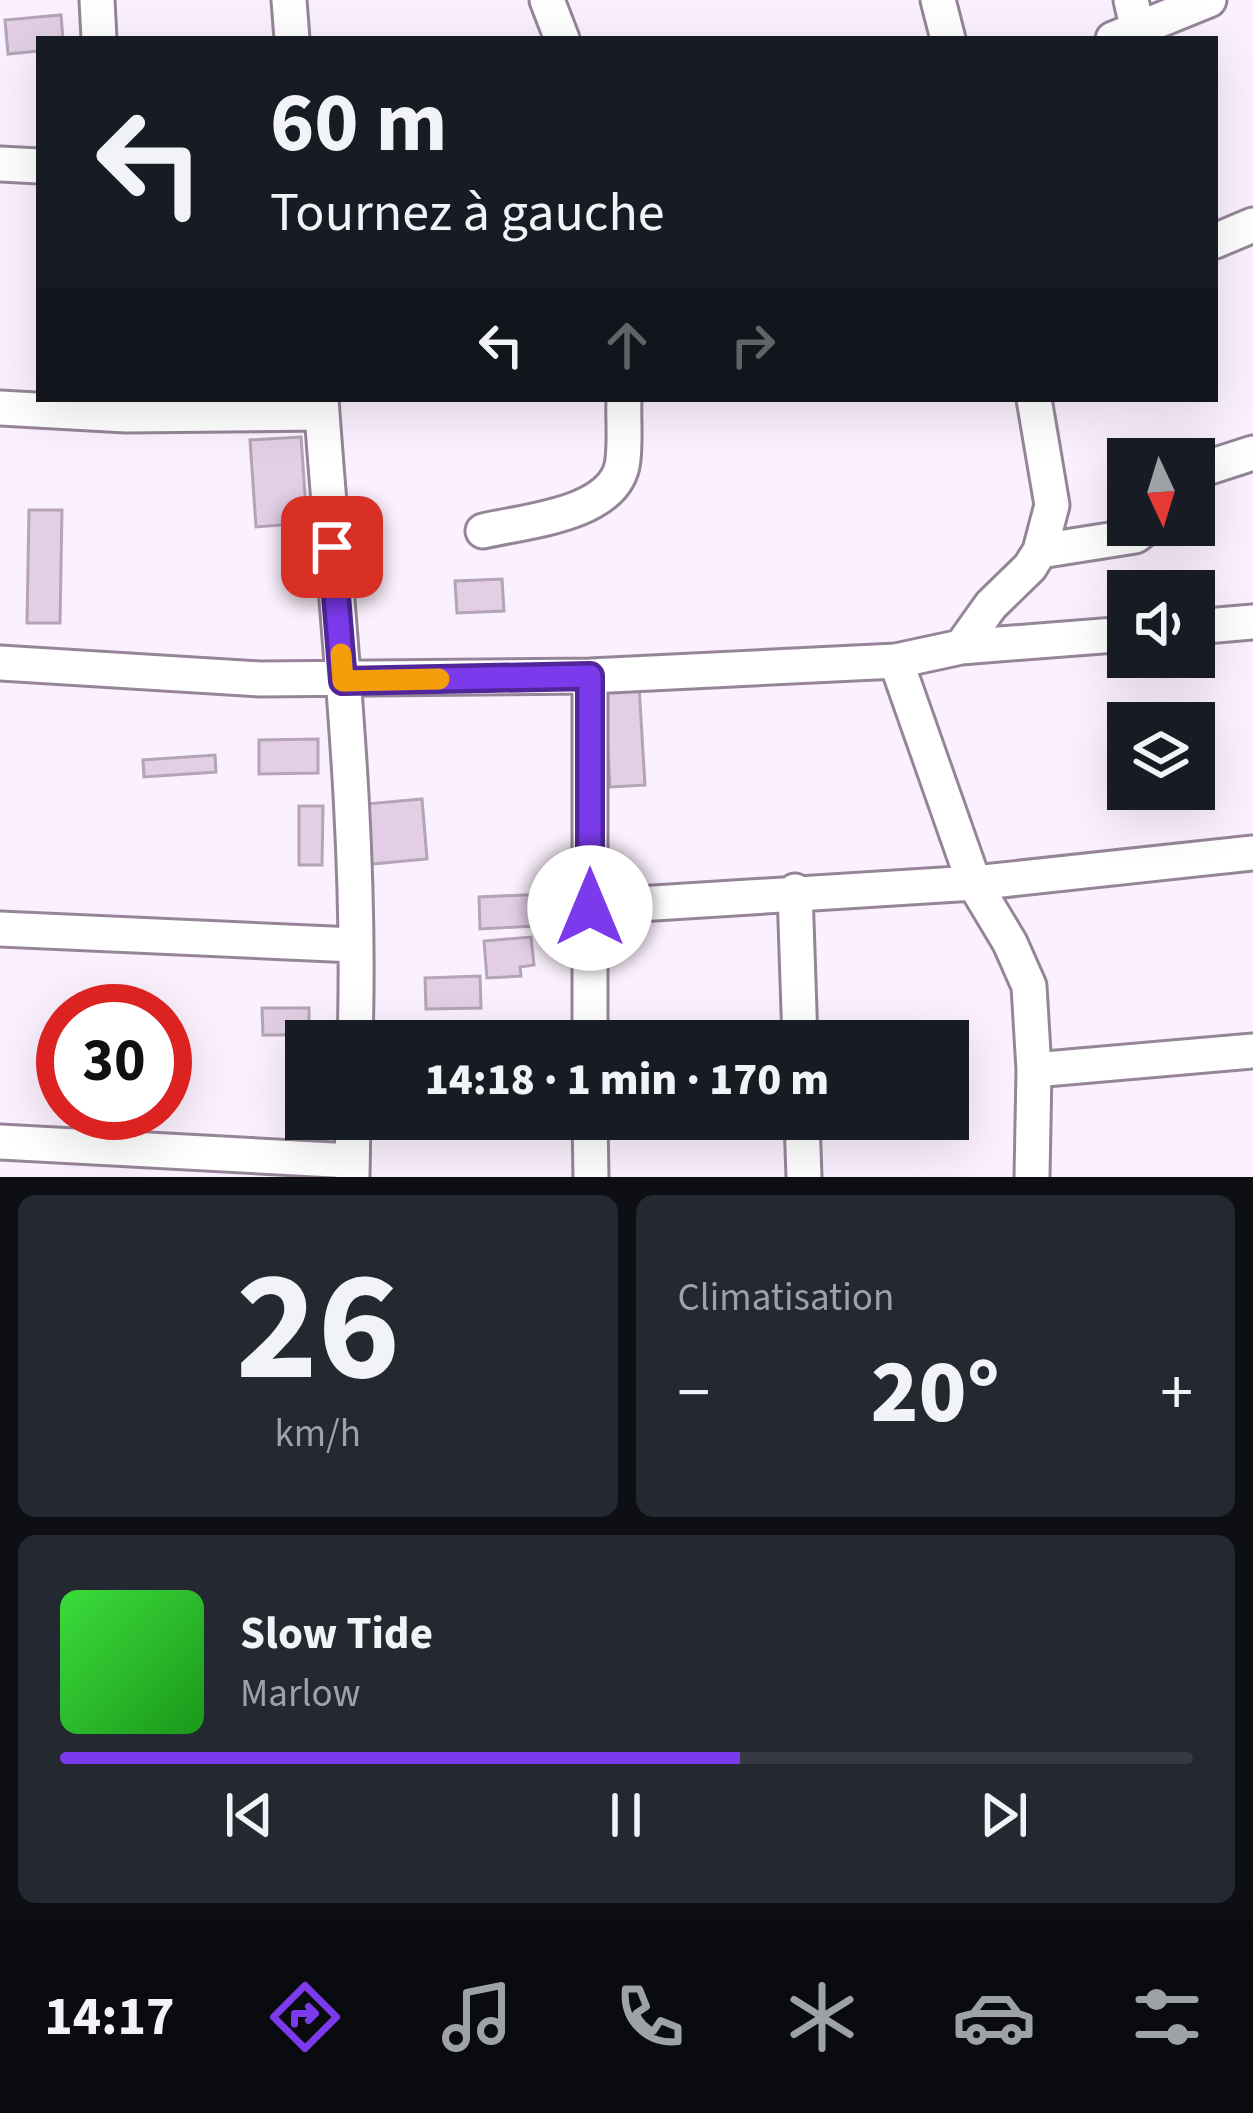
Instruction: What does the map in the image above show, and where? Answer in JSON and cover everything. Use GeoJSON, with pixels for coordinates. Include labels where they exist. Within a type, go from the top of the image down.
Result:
{"type":"FeatureCollection","features":[{"type":"Feature","properties":{"kind":"street"},"geometry":{"type":"LineString","coordinates":[[97,0],[99,36]]}},
{"type":"Feature","properties":{"kind":"street"},"geometry":{"type":"LineString","coordinates":[[289,0],[292,36]]}},
{"type":"Feature","properties":{"kind":"street"},"geometry":{"type":"LineString","coordinates":[[547,0],[561,36]]}},
{"type":"Feature","properties":{"kind":"street"},"geometry":{"type":"LineString","coordinates":[[938,0],[947,36]]}},
{"type":"Feature","properties":{"kind":"street"},"geometry":{"type":"LineString","coordinates":[[1127,23],[1209,0]]}},
{"type":"Feature","properties":{"kind":"street"},"geometry":{"type":"LineString","coordinates":[[0,164],[36,166]]}},
{"type":"Feature","properties":{"kind":"street"},"geometry":{"type":"LineString","coordinates":[[1218,240],[1253,225]]}},
{"type":"Feature","properties":{"kind":"street"},"geometry":{"type":"LineString","coordinates":[[483,531],[597,503],[613,486],[622,466],[623,402]]}},
{"type":"Feature","properties":{"kind":"street"},"geometry":{"type":"LineString","coordinates":[[961,647],[1040,551],[1052,505],[1035,402]]}},
{"type":"Feature","properties":{"kind":"street"},"geometry":{"type":"LineString","coordinates":[[0,409],[321,406],[343,681],[355,1020]]}},
{"type":"Feature","properties":{"kind":"street"},"geometry":{"type":"LineString","coordinates":[[1215,465],[1253,453]]}},
{"type":"Feature","properties":{"kind":"street"},"geometry":{"type":"LineString","coordinates":[[1040,551],[1107,540]]}},
{"type":"Feature","properties":{"kind":"street"},"geometry":{"type":"LineString","coordinates":[[1215,625],[1253,622]]}},
{"type":"Feature","properties":{"kind":"street"},"geometry":{"type":"LineString","coordinates":[[0,663],[343,681],[590,676],[896,661],[961,647],[1107,636]]}},
{"type":"Feature","properties":{"kind":"street"},"geometry":{"type":"LineString","coordinates":[[896,661],[974,883],[1029,986],[1034,1070],[1032,1177]]}},
{"type":"Feature","properties":{"kind":"street"},"geometry":{"type":"LineString","coordinates":[[590,676],[590,1020]]}},
{"type":"Feature","properties":{"kind":"street"},"geometry":{"type":"LineString","coordinates":[[590,908],[795,891],[974,883],[1253,853]]}},
{"type":"Feature","properties":{"kind":"street"},"geometry":{"type":"LineString","coordinates":[[795,891],[799,1020]]}},
{"type":"Feature","properties":{"kind":"street"},"geometry":{"type":"LineString","coordinates":[[0,929],[354,945]]}},
{"type":"Feature","properties":{"kind":"street"},"geometry":{"type":"LineString","coordinates":[[1034,1070],[1253,1051]]}},
{"type":"Feature","properties":{"kind":"street"},"geometry":{"type":"LineString","coordinates":[[590,1140],[591,1177]]}},
{"type":"Feature","properties":{"kind":"street"},"geometry":{"type":"LineString","coordinates":[[803,1140],[804,1177]]}},
{"type":"Feature","properties":{"kind":"street"},"geometry":{"type":"LineString","coordinates":[[0,1142],[116,1162],[352,1169]]}},
{"type":"Feature","properties":{"kind":"building"},"geometry":{"type":"Polygon","coordinates":[[[61,15],[63,36],[36,36],[36,51],[8,54],[5,20],[61,15]]]}},
{"type":"Feature","properties":{"kind":"building"},"geometry":{"type":"Polygon","coordinates":[[[301,437],[307,523],[256,527],[250,440],[301,437]]]}},
{"type":"Feature","properties":{"kind":"building"},"geometry":{"type":"Polygon","coordinates":[[[29,510],[62,510],[60,623],[27,623],[29,510]]]}},
{"type":"Feature","properties":{"kind":"building"},"geometry":{"type":"Polygon","coordinates":[[[502,579],[504,611],[457,613],[455,581],[502,579]]]}},
{"type":"Feature","properties":{"kind":"building"},"geometry":{"type":"Polygon","coordinates":[[[639,686],[645,785],[610,787],[604,688],[639,686]]]}},
{"type":"Feature","properties":{"kind":"building"},"geometry":{"type":"Polygon","coordinates":[[[318,739],[318,773],[259,774],[259,740],[318,739]]]}},
{"type":"Feature","properties":{"kind":"building"},"geometry":{"type":"Polygon","coordinates":[[[215,755],[216,772],[144,777],[143,760],[215,755]]]}},
{"type":"Feature","properties":{"kind":"building"},"geometry":{"type":"Polygon","coordinates":[[[422,799],[427,859],[372,864],[366,804],[422,799]]]}},
{"type":"Feature","properties":{"kind":"building"},"geometry":{"type":"Polygon","coordinates":[[[299,806],[323,806],[322,865],[299,865],[299,806]]]}},
{"type":"Feature","properties":{"kind":"building"},"geometry":{"type":"Polygon","coordinates":[[[568,893],[570,924],[480,929],[479,897],[568,893]]]}},
{"type":"Feature","properties":{"kind":"building"},"geometry":{"type":"Polygon","coordinates":[[[531,937],[534,965],[520,967],[521,976],[487,978],[484,941],[531,937]]]}},
{"type":"Feature","properties":{"kind":"building"},"geometry":{"type":"Polygon","coordinates":[[[480,976],[481,1008],[426,1009],[425,978],[480,976]]]}},
{"type":"Feature","properties":{"kind":"building"},"geometry":{"type":"Polygon","coordinates":[[[262,1008],[309,1008],[309,1020],[285,1020],[285,1035],[263,1035],[262,1008]]]}},
{"type":"Feature","properties":{"kind":"slow traffic"},"geometry":{"type":"LineString","coordinates":[[341,654],[343,681],[439,679]]}},
{"type":"Feature","properties":{"kind":"route"},"geometry":{"type":"LineString","coordinates":[[332,547],[343,681],[590,676],[590,908]]}}]}
